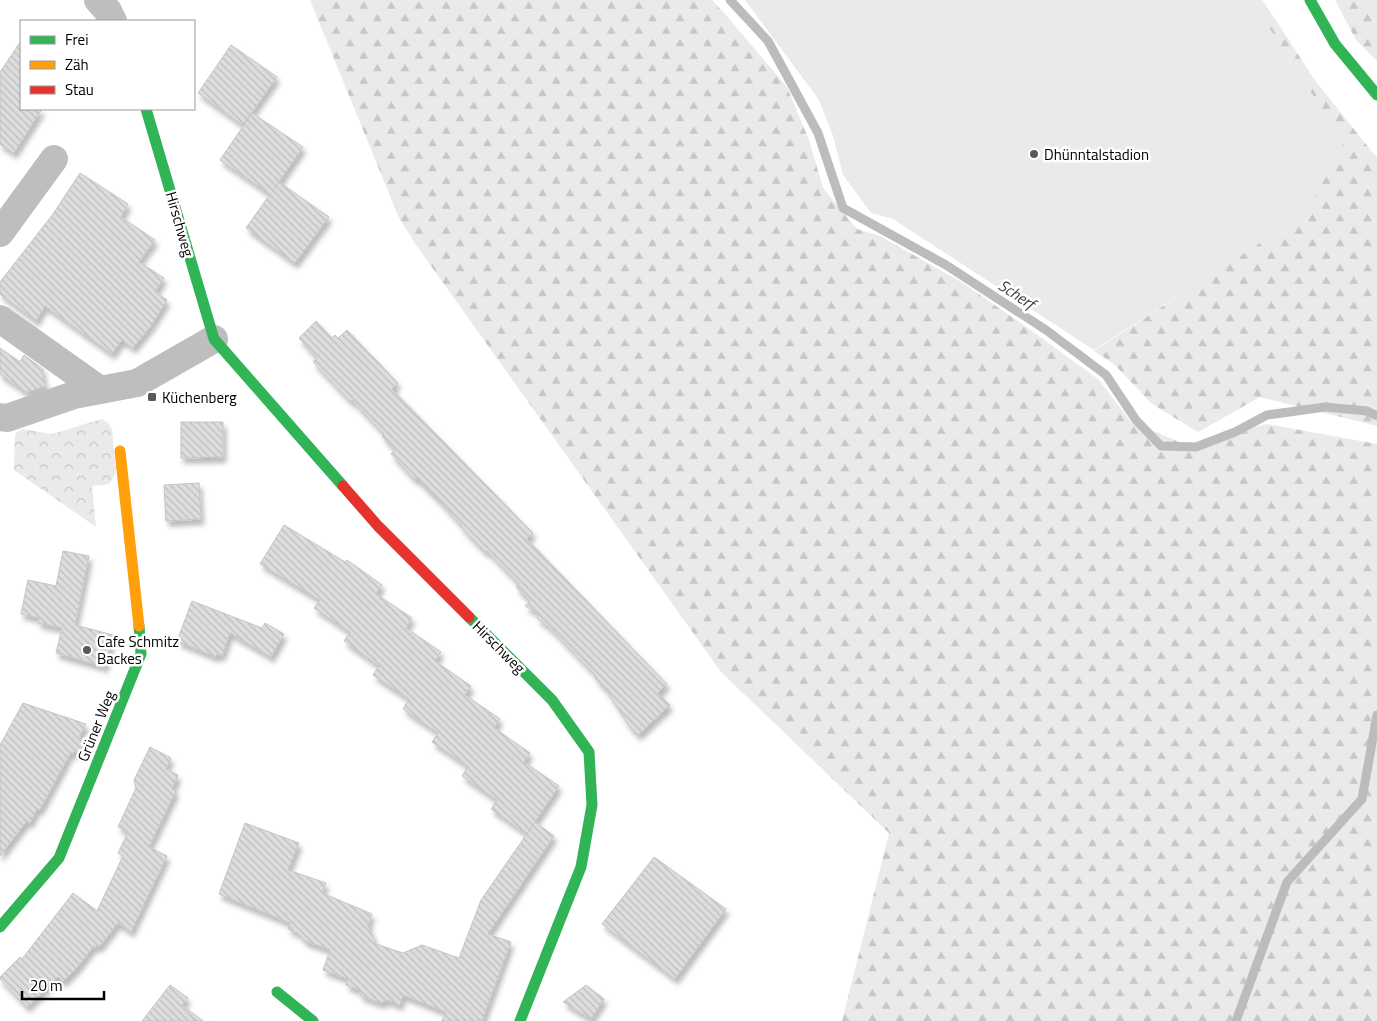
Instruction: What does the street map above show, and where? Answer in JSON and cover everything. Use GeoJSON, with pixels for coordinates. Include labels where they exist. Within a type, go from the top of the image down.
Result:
{"type":"FeatureCollection","features":[{"type":"Feature","properties":{"kind":"street"},"geometry":{"type":"LineString","coordinates":[[98,0],[108,11],[112,20]]}},
{"type":"Feature","properties":{"kind":"street"},"geometry":{"type":"LineString","coordinates":[[1310,0],[1335,44],[1377,95]]}},
{"type":"Feature","properties":{"kind":"street","name":"Hirschweg"},"geometry":{"type":"LineString","coordinates":[[146,110],[214,339],[378,526],[552,700],[589,752],[592,805],[581,866],[520,1021]]}},
{"type":"Feature","properties":{"kind":"street"},"geometry":{"type":"LineString","coordinates":[[0,233],[54,159]]}},
{"type":"Feature","properties":{"kind":"street"},"geometry":{"type":"LineString","coordinates":[[0,319],[100,390]]}},
{"type":"Feature","properties":{"kind":"street"},"geometry":{"type":"LineString","coordinates":[[0,416],[7,418],[74,395],[137,383],[214,339]]}},
{"type":"Feature","properties":{"kind":"street","name":"Grüner Weg"},"geometry":{"type":"LineString","coordinates":[[0,927],[59,858],[141,654],[120,452]]}},
{"type":"Feature","properties":{"kind":"street"},"geometry":{"type":"LineString","coordinates":[[277,992],[313,1021]]}},
{"type":"Feature","properties":{"kind":"green space"},"geometry":{"type":"Polygon","coordinates":[[[310,0],[712,0],[787,87],[809,140],[823,188],[857,229],[880,236],[963,283],[1032,331],[1098,379],[1131,422],[1199,450],[1225,434],[1267,424],[1377,444],[1377,1021],[842,1021],[889,833],[721,672],[416,245],[399,218],[310,0]]]}},
{"type":"Feature","properties":{"kind":"green space"},"geometry":{"type":"Polygon","coordinates":[[[745,0],[1254,0],[1295,69],[1330,121],[1346,138],[1305,214],[1094,350],[893,219],[871,213],[843,175],[833,136],[819,100],[745,0]]]}},
{"type":"Feature","properties":{"kind":"green space"},"geometry":{"type":"Polygon","coordinates":[[[1254,0],[1262,0],[1314,79],[1377,158],[1377,426],[1260,397],[1198,432],[1152,404],[1114,364],[1094,351],[1304,214],[1346,138],[1330,121],[1295,69],[1254,0]]]}},
{"type":"Feature","properties":{"kind":"green space"},"geometry":{"type":"Polygon","coordinates":[[[1335,0],[1377,0],[1377,61],[1356,40],[1335,0]]]}},
{"type":"Feature","properties":{"kind":"green space"},"geometry":{"type":"Polygon","coordinates":[[[101,419],[108,423],[112,430],[116,473],[110,483],[92,486],[96,527],[14,470],[15,436],[22,429],[52,434],[101,419]]]}},
{"type":"Feature","properties":{"kind":"building"},"geometry":{"type":"Polygon","coordinates":[[[20,42],[20,110],[41,110],[14,153],[0,144],[0,72],[20,42]]]}},
{"type":"Feature","properties":{"kind":"building"},"geometry":{"type":"Polygon","coordinates":[[[231,45],[277,77],[243,125],[198,93],[231,45]]]}},
{"type":"Feature","properties":{"kind":"building"},"geometry":{"type":"Polygon","coordinates":[[[252,113],[303,147],[274,189],[279,182],[329,217],[295,263],[246,228],[270,194],[220,160],[252,113]]]}},
{"type":"Feature","properties":{"kind":"building"},"geometry":{"type":"Polygon","coordinates":[[[80,173],[128,204],[121,217],[155,240],[139,262],[164,278],[155,292],[167,300],[151,326],[133,348],[122,340],[112,354],[45,306],[36,321],[0,294],[0,282],[53,214],[80,173]]]}},
{"type":"Feature","properties":{"kind":"building"},"geometry":{"type":"Polygon","coordinates":[[[316,321],[332,338],[335,335],[338,338],[347,330],[398,383],[392,389],[533,533],[527,539],[667,684],[658,693],[670,705],[638,735],[630,727],[607,691],[595,678],[597,677],[551,629],[537,618],[540,614],[525,606],[530,601],[516,587],[519,584],[487,551],[485,552],[416,478],[415,480],[391,454],[395,450],[382,436],[384,434],[313,362],[317,358],[299,338],[316,321]]]}},
{"type":"Feature","properties":{"kind":"building"},"geometry":{"type":"Polygon","coordinates":[[[0,348],[20,362],[24,355],[44,370],[42,373],[46,386],[26,392],[0,374],[0,348]]]}},
{"type":"Feature","properties":{"kind":"building"},"geometry":{"type":"Polygon","coordinates":[[[181,422],[223,422],[223,457],[181,458],[181,422]]]}},
{"type":"Feature","properties":{"kind":"building"},"geometry":{"type":"Polygon","coordinates":[[[199,483],[201,519],[166,521],[164,485],[199,483]]]}},
{"type":"Feature","properties":{"kind":"building"},"geometry":{"type":"Polygon","coordinates":[[[284,525],[345,562],[347,560],[382,585],[376,594],[412,618],[406,628],[441,652],[435,661],[471,686],[465,695],[500,719],[494,728],[530,753],[524,762],[559,786],[527,834],[491,809],[497,800],[462,776],[468,766],[432,742],[438,733],[403,709],[409,699],[373,675],[379,666],[344,641],[350,632],[314,608],[320,600],[260,564],[284,525]]]}},
{"type":"Feature","properties":{"kind":"building"},"geometry":{"type":"Polygon","coordinates":[[[63,551],[89,556],[75,625],[113,635],[105,667],[56,653],[62,628],[38,623],[39,618],[21,614],[28,580],[56,586],[63,551]]]}},
{"type":"Feature","properties":{"kind":"building"},"geometry":{"type":"Polygon","coordinates":[[[192,601],[262,628],[265,623],[284,634],[271,657],[230,633],[222,656],[217,654],[216,657],[177,641],[192,601]]]}},
{"type":"Feature","properties":{"kind":"building"},"geometry":{"type":"Polygon","coordinates":[[[23,703],[86,724],[80,736],[83,749],[70,754],[40,810],[37,809],[30,823],[27,821],[0,856],[0,745],[23,703]]]}},
{"type":"Feature","properties":{"kind":"building"},"geometry":{"type":"Polygon","coordinates":[[[150,747],[171,758],[166,769],[178,775],[172,789],[176,791],[149,847],[167,856],[131,932],[118,923],[100,946],[93,947],[77,968],[63,982],[58,977],[27,1007],[0,977],[20,957],[22,959],[73,893],[97,911],[123,856],[118,853],[128,832],[118,827],[136,788],[134,780],[150,747]]]}},
{"type":"Feature","properties":{"kind":"building"},"geometry":{"type":"Polygon","coordinates":[[[535,822],[554,836],[488,934],[511,942],[482,1021],[442,1021],[446,1012],[403,995],[400,1005],[387,1000],[381,1003],[361,996],[359,990],[346,985],[348,979],[323,970],[330,950],[305,941],[298,933],[288,929],[290,923],[219,894],[245,823],[299,843],[288,870],[326,883],[322,893],[372,914],[368,925],[376,944],[403,953],[422,945],[459,958],[481,900],[535,822]]]}},
{"type":"Feature","properties":{"kind":"building"},"geometry":{"type":"Polygon","coordinates":[[[654,857],[726,909],[675,979],[602,924],[654,857]]]}},
{"type":"Feature","properties":{"kind":"building"},"geometry":{"type":"Polygon","coordinates":[[[170,985],[188,998],[182,1005],[203,1021],[142,1021],[170,985]]]}},
{"type":"Feature","properties":{"kind":"building"},"geometry":{"type":"Polygon","coordinates":[[[586,985],[604,999],[591,1019],[563,1002],[586,985]]]}},
{"type":"Feature","properties":{"kind":"waterway","name":"Scherf"},"geometry":{"type":"LineString","coordinates":[[730,0],[768,41],[818,133],[843,208],[946,265],[1046,330],[1106,375],[1136,420],[1161,446],[1196,447],[1235,432],[1267,415],[1325,407],[1367,411],[1377,416]]}},
{"type":"Feature","properties":{"kind":"waterway"},"geometry":{"type":"LineString","coordinates":[[1236,1021],[1287,882],[1362,799],[1377,715]]}},
{"type":"Feature","properties":{"kind":"traffic: fast"},"geometry":{"type":"LineString","coordinates":[[1310,0],[1335,44],[1377,95]]}},
{"type":"Feature","properties":{"kind":"traffic: fast"},"geometry":{"type":"LineString","coordinates":[[146,110],[214,339],[343,486]]}},
{"type":"Feature","properties":{"kind":"traffic: fast"},"geometry":{"type":"LineString","coordinates":[[469,617],[552,700],[589,752],[592,805],[581,867],[520,1021]]}},
{"type":"Feature","properties":{"kind":"traffic: fast"},"geometry":{"type":"LineString","coordinates":[[0,927],[59,858],[141,654],[139,626]]}},
{"type":"Feature","properties":{"kind":"traffic: fast"},"geometry":{"type":"LineString","coordinates":[[277,992],[313,1021]]}},
{"type":"Feature","properties":{"kind":"traffic: slow"},"geometry":{"type":"LineString","coordinates":[[120,451],[139,626]]}},
{"type":"Feature","properties":{"kind":"traffic: jam"},"geometry":{"type":"LineString","coordinates":[[343,486],[378,526],[469,617]]}},
{"type":"Feature","properties":{"kind":"place","name":"Dhünntalstadion"},"geometry":{"type":"Point","coordinates":[1034,154]}},
{"type":"Feature","properties":{"kind":"place","name":"Küchenberg"},"geometry":{"type":"Point","coordinates":[152,397]}},
{"type":"Feature","properties":{"kind":"place","name":"Cafe Schmitz Backes"},"geometry":{"type":"Point","coordinates":[87,650]}}]}
